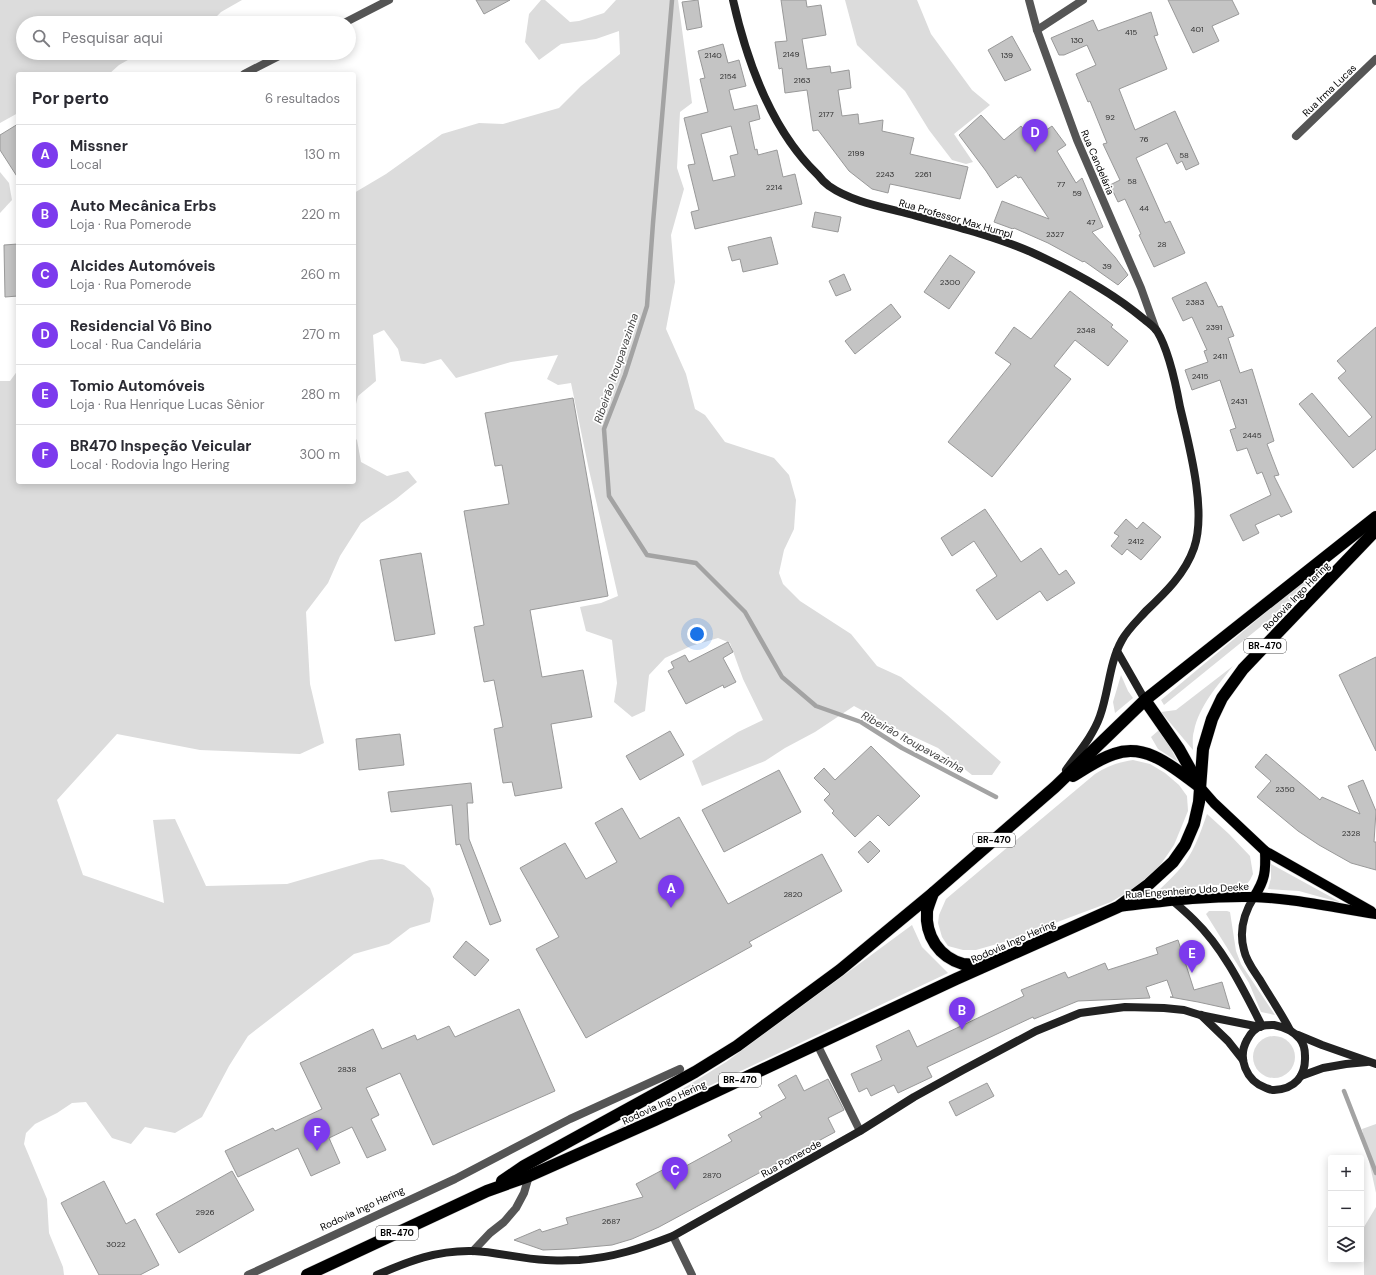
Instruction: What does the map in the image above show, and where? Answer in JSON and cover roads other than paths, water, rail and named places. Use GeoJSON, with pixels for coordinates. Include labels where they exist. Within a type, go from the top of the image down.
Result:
{"type":"FeatureCollection","features":[{"type":"Feature","properties":{"kind":"highway","name":"Rodovia Ingo Hering"},"geometry":{"type":"LineString","coordinates":[[487,1191],[524,1166],[695,1072],[737,1046],[840,970],[1055,787],[1145,700],[1376,517]]}},
{"type":"Feature","properties":{"kind":"highway","name":"Rodovia Ingo Hering"},"geometry":{"type":"LineString","coordinates":[[307,1275],[487,1191],[529,1176],[655,1120],[990,964],[1118,907],[1149,884],[1173,862],[1185,845],[1194,824],[1199,802],[1203,749],[1212,719],[1222,698],[1243,669],[1376,530]]}},
{"type":"Feature","properties":{"kind":"highway"},"geometry":{"type":"LineString","coordinates":[[1145,700],[1178,749],[1200,787]]}},
{"type":"Feature","properties":{"kind":"highway"},"geometry":{"type":"LineString","coordinates":[[1055,787],[1093,764],[1114,754],[1126,751],[1148,753],[1162,760],[1200,787]]}},
{"type":"Feature","properties":{"kind":"highway"},"geometry":{"type":"LineString","coordinates":[[932,893],[927,911],[928,926],[932,941],[941,953],[964,964],[990,964]]}},
{"type":"Feature","properties":{"kind":"main road","name":"Rua Engenheiro Udo Deeke"},"geometry":{"type":"LineString","coordinates":[[1200,787],[1214,803],[1265,851],[1376,914]]}},
{"type":"Feature","properties":{"kind":"main road"},"geometry":{"type":"LineString","coordinates":[[1254,897],[1261,886],[1266,868],[1265,851]]}},
{"type":"Feature","properties":{"kind":"main road","name":"Rua Engenheiro Udo Deeke"},"geometry":{"type":"LineString","coordinates":[[1118,907],[1226,897],[1254,897],[1299,902],[1376,914]]}},
{"type":"Feature","properties":{"kind":"street"},"geometry":{"type":"LineString","coordinates":[[356,17],[389,0]]}},
{"type":"Feature","properties":{"kind":"street","name":"Rua Professor Max Humpl"},"geometry":{"type":"LineString","coordinates":[[733,0],[739,26],[752,65],[778,123],[797,152],[828,185],[842,194],[860,201],[985,235],[1032,253],[1096,286],[1128,306],[1156,330],[1166,351],[1175,382],[1196,482],[1198,533],[1188,562],[1177,579],[1136,622],[1124,637],[1117,651],[1108,679],[1100,715],[1093,732],[1055,787]]}},
{"type":"Feature","properties":{"kind":"street","name":"Rua Candelária"},"geometry":{"type":"LineString","coordinates":[[1029,0],[1037,30],[1077,140],[1141,288],[1156,330]]}},
{"type":"Feature","properties":{"kind":"street"},"geometry":{"type":"LineString","coordinates":[[1037,30],[1083,0]]}},
{"type":"Feature","properties":{"kind":"street","name":"Rua Irma Lucas"},"geometry":{"type":"LineString","coordinates":[[1296,136],[1376,59]]}},
{"type":"Feature","properties":{"kind":"street"},"geometry":{"type":"LineString","coordinates":[[248,72],[271,60]]}},
{"type":"Feature","properties":{"kind":"street"},"geometry":{"type":"LineString","coordinates":[[1117,651],[1145,700]]}},
{"type":"Feature","properties":{"kind":"street"},"geometry":{"type":"LineString","coordinates":[[1254,897],[1248,906],[1243,925],[1242,939],[1244,952],[1293,1032],[1301,1040],[1305,1049],[1305,1063],[1302,1076]]}},
{"type":"Feature","properties":{"kind":"street"},"geometry":{"type":"LineString","coordinates":[[1173,901],[1194,920],[1227,963],[1261,1026]]}},
{"type":"Feature","properties":{"kind":"street","name":"Rua Pomerode"},"geometry":{"type":"LineString","coordinates":[[377,1275],[421,1257],[446,1253],[473,1251],[545,1260],[580,1260],[615,1256],[644,1247],[673,1236],[860,1131],[914,1097],[976,1062],[1036,1031],[1080,1013],[1125,1007],[1184,1010],[1200,1015],[1261,1026]]}},
{"type":"Feature","properties":{"kind":"street","name":"Rua Pomerode"},"geometry":{"type":"LineString","coordinates":[[1200,1015],[1228,1041],[1243,1060]]}},
{"type":"Feature","properties":{"kind":"street"},"geometry":{"type":"LineString","coordinates":[[1274,1025],[1284,1027],[1322,1045],[1374,1063],[1346,1064],[1323,1068],[1302,1076],[1294,1084],[1285,1088],[1272,1090],[1260,1086],[1251,1078],[1246,1070],[1243,1060],[1244,1046],[1250,1034],[1261,1026],[1274,1025]]}},
{"type":"Feature","properties":{"kind":"street"},"geometry":{"type":"LineString","coordinates":[[817,1044],[860,1131]]}},
{"type":"Feature","properties":{"kind":"street","name":"Rodovia Ingo Hering"},"geometry":{"type":"LineString","coordinates":[[248,1275],[455,1179],[570,1119],[680,1069]]}},
{"type":"Feature","properties":{"kind":"street"},"geometry":{"type":"LineString","coordinates":[[473,1251],[490,1233],[504,1222],[516,1208],[524,1193],[529,1176]]}},
{"type":"Feature","properties":{"kind":"street"},"geometry":{"type":"LineString","coordinates":[[673,1236],[692,1275]]}},
{"type":"Feature","properties":{"kind":"waterway","name":"Ribeirão Itoupavazinha"},"geometry":{"type":"LineString","coordinates":[[672,0],[647,306],[625,375],[604,429],[609,496],[647,555],[696,563],[745,612],[782,677],[816,706],[861,722],[902,748],[996,797]]}},
{"type":"Feature","properties":{"kind":"waterway","name":"Ribeirão Itoupavazinha"},"geometry":{"type":"LineString","coordinates":[[1344,1091],[1376,1173]]}},
{"type":"Feature","properties":{"kind":"place","name":"Residencial Vô Bino"},"geometry":{"type":"Point","coordinates":[1035,152]}},
{"type":"Feature","properties":{"kind":"place","name":"Missner"},"geometry":{"type":"Point","coordinates":[671,908]}},
{"type":"Feature","properties":{"kind":"place","name":"Tomio Automóveis"},"geometry":{"type":"Point","coordinates":[1192,973]}},
{"type":"Feature","properties":{"kind":"place","name":"Auto Mecânica Erbs"},"geometry":{"type":"Point","coordinates":[962,1030]}},
{"type":"Feature","properties":{"kind":"place","name":"BR470 Inspeção Veicular"},"geometry":{"type":"Point","coordinates":[317,1151]}},
{"type":"Feature","properties":{"kind":"place","name":"Alcides Automóveis"},"geometry":{"type":"Point","coordinates":[675,1190]}}]}
